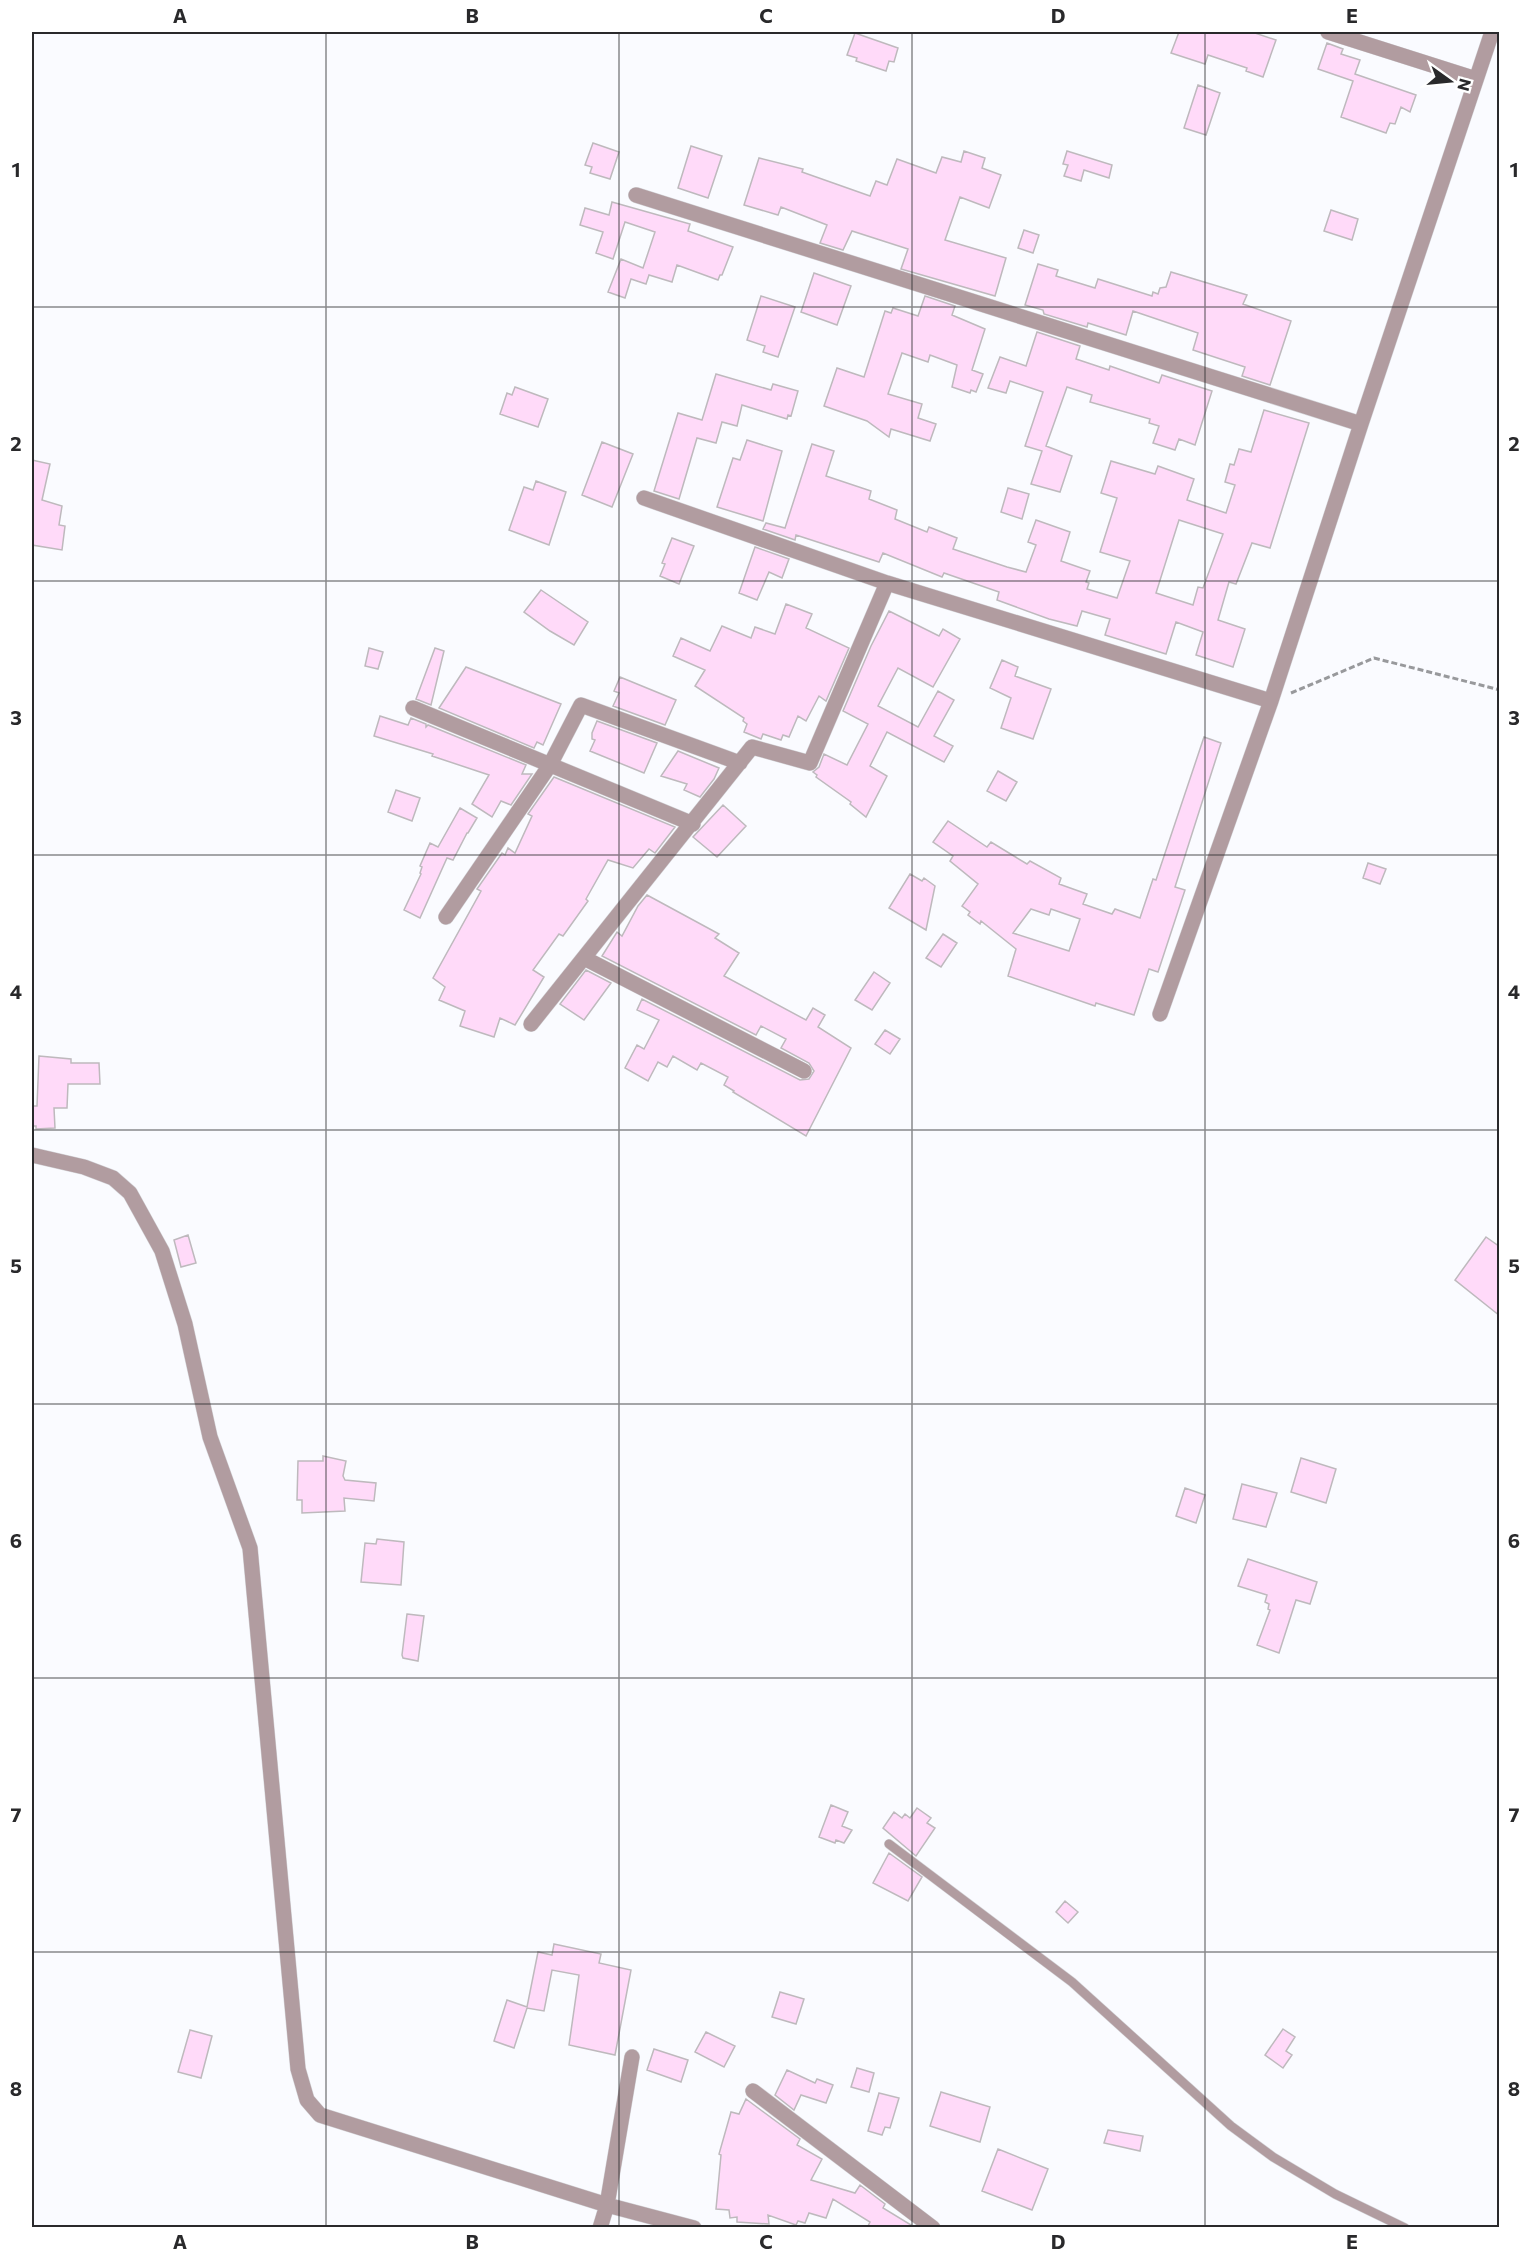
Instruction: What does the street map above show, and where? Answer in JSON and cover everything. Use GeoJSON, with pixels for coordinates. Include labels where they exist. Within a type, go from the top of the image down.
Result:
{"type":"FeatureCollection","features":[{"type":"Feature","properties":{"kind":"street"},"geometry":{"type":"LineString","coordinates":[[1328,32],[1476,79]]}},
{"type":"Feature","properties":{"kind":"street"},"geometry":{"type":"LineString","coordinates":[[1160,1014],[1271,701],[1492,32]]}},
{"type":"Feature","properties":{"kind":"street"},"geometry":{"type":"LineString","coordinates":[[636,195],[1361,424]]}},
{"type":"Feature","properties":{"kind":"street"},"geometry":{"type":"LineString","coordinates":[[644,498],[887,583],[1271,701]]}},
{"type":"Feature","properties":{"kind":"street"},"geometry":{"type":"LineString","coordinates":[[531,1024],[753,747],[810,763],[887,583]]}},
{"type":"Feature","properties":{"kind":"street"},"geometry":{"type":"LineString","coordinates":[[446,917],[550,765],[581,705],[740,763]]}},
{"type":"Feature","properties":{"kind":"street"},"geometry":{"type":"LineString","coordinates":[[413,708],[693,824]]}},
{"type":"Feature","properties":{"kind":"street"},"geometry":{"type":"LineString","coordinates":[[584,958],[804,1071]]}},
{"type":"Feature","properties":{"kind":"street"},"geometry":{"type":"LineString","coordinates":[[32,1155],[84,1167],[112,1178],[130,1192],[162,1251],[185,1324],[210,1437],[250,1548],[298,2069],[307,2100],[320,2115],[607,2205],[694,2228]]}},
{"type":"Feature","properties":{"kind":"street"},"geometry":{"type":"LineString","coordinates":[[600,2228],[607,2205],[632,2057]]}},
{"type":"Feature","properties":{"kind":"street"},"geometry":{"type":"LineString","coordinates":[[753,2091],[933,2228]]}},
{"type":"Feature","properties":{"kind":"lane"},"geometry":{"type":"LineString","coordinates":[[889,1844],[1072,1982],[1240,2132],[1273,2157],[1335,2194],[1405,2228]]}},
{"type":"Feature","properties":{"kind":"path"},"geometry":{"type":"LineString","coordinates":[[1271,701],[1374,658],[1500,690]]}},
{"type":"Feature","properties":{"kind":"building"},"geometry":{"type":"Polygon","coordinates":[[[1179,32],[1252,32],[1276,40],[1263,77],[1246,71],[1247,68],[1208,55],[1205,64],[1171,53],[1179,32]]]}},
{"type":"Feature","properties":{"kind":"building"},"geometry":{"type":"Polygon","coordinates":[[[855,33],[898,48],[894,62],[889,61],[886,71],[856,61],[857,58],[847,55],[855,33]]]}},
{"type":"Feature","properties":{"kind":"building"},"geometry":{"type":"Polygon","coordinates":[[[1327,43],[1343,49],[1341,54],[1360,60],[1355,74],[1416,95],[1410,112],[1401,107],[1395,124],[1390,123],[1386,133],[1341,117],[1353,81],[1318,69],[1327,43]]]}},
{"type":"Feature","properties":{"kind":"building"},"geometry":{"type":"Polygon","coordinates":[[[1198,85],[1220,93],[1206,135],[1184,128],[1198,85]]]}},
{"type":"Feature","properties":{"kind":"building"},"geometry":{"type":"Polygon","coordinates":[[[593,143],[619,152],[610,179],[590,173],[592,167],[585,165],[593,143]]]}},
{"type":"Feature","properties":{"kind":"building"},"geometry":{"type":"Polygon","coordinates":[[[691,146],[722,156],[708,198],[678,188],[691,146]]]}},
{"type":"Feature","properties":{"kind":"building"},"geometry":{"type":"Polygon","coordinates":[[[964,151],[985,158],[982,168],[1001,175],[989,208],[960,197],[945,240],[1006,258],[995,296],[901,269],[908,249],[852,231],[843,250],[820,243],[827,225],[781,207],[778,215],[744,205],[759,158],[803,169],[802,172],[870,196],[876,181],[887,185],[897,159],[936,173],[942,157],[961,162],[964,151]]]}},
{"type":"Feature","properties":{"kind":"building"},"geometry":{"type":"Polygon","coordinates":[[[1067,151],[1112,165],[1109,178],[1084,170],[1081,181],[1064,176],[1068,165],[1063,164],[1067,151]]]}},
{"type":"Feature","properties":{"kind":"building"},"geometry":{"type":"Polygon","coordinates":[[[612,202],[690,224],[688,231],[733,247],[722,275],[718,280],[677,265],[672,282],[649,275],[646,284],[631,279],[625,298],[608,292],[621,259],[643,268],[655,232],[625,222],[613,259],[596,253],[603,232],[580,225],[585,208],[609,215],[612,202]]]}},
{"type":"Feature","properties":{"kind":"building"},"geometry":{"type":"Polygon","coordinates":[[[1331,210],[1358,219],[1352,240],[1324,231],[1331,210]]]}},
{"type":"Feature","properties":{"kind":"building"},"geometry":{"type":"Polygon","coordinates":[[[1024,230],[1039,235],[1033,253],[1018,248],[1024,230]]]}},
{"type":"Feature","properties":{"kind":"building"},"geometry":{"type":"Polygon","coordinates":[[[1038,264],[1058,270],[1056,276],[1095,288],[1098,279],[1152,296],[1153,292],[1158,294],[1160,288],[1166,287],[1171,272],[1247,295],[1243,304],[1291,321],[1270,385],[1242,376],[1245,367],[1193,350],[1198,333],[1133,311],[1126,335],[1088,323],[1087,327],[1044,314],[1043,310],[1025,305],[1038,264]]]}},
{"type":"Feature","properties":{"kind":"building"},"geometry":{"type":"Polygon","coordinates":[[[814,273],[851,286],[837,325],[801,312],[814,273]]]}},
{"type":"Feature","properties":{"kind":"building"},"geometry":{"type":"Polygon","coordinates":[[[761,296],[795,307],[778,357],[763,352],[765,346],[747,340],[761,296]]]}},
{"type":"Feature","properties":{"kind":"building"},"geometry":{"type":"Polygon","coordinates":[[[925,296],[955,306],[952,315],[985,329],[972,370],[983,374],[976,392],[971,390],[970,393],[952,387],[957,365],[930,355],[928,362],[902,353],[888,394],[922,404],[918,418],[936,424],[930,441],[891,429],[889,437],[867,421],[824,406],[837,368],[864,377],[885,311],[891,313],[893,308],[918,316],[925,296]]]}},
{"type":"Feature","properties":{"kind":"building"},"geometry":{"type":"Polygon","coordinates":[[[1037,332],[1080,346],[1076,359],[1109,370],[1110,366],[1159,383],[1162,375],[1212,391],[1195,445],[1179,439],[1175,450],[1153,443],[1159,426],[1149,423],[1150,419],[1090,402],[1092,395],[1067,387],[1046,446],[1072,456],[1060,492],[1031,484],[1042,451],[1025,446],[1043,392],[1010,381],[1006,393],[988,388],[1000,357],[1026,366],[1037,332]]]}},
{"type":"Feature","properties":{"kind":"building"},"geometry":{"type":"Polygon","coordinates":[[[716,374],[771,390],[773,384],[798,391],[791,416],[788,415],[787,419],[742,405],[737,426],[722,422],[716,443],[697,438],[679,499],[654,491],[678,413],[702,420],[716,374]]]}},
{"type":"Feature","properties":{"kind":"building"},"geometry":{"type":"Polygon","coordinates":[[[515,387],[548,399],[538,427],[500,414],[507,393],[512,395],[515,387]]]}},
{"type":"Feature","properties":{"kind":"building"},"geometry":{"type":"Polygon","coordinates":[[[1264,410],[1309,423],[1270,548],[1252,543],[1236,584],[1229,582],[1218,620],[1245,629],[1233,667],[1196,655],[1203,632],[1176,622],[1166,654],[1105,635],[1110,619],[1082,611],[1077,626],[1049,619],[997,600],[999,592],[944,573],[942,577],[883,553],[879,562],[796,535],[795,540],[763,529],[766,523],[785,528],[812,444],[834,451],[826,476],[871,491],[869,499],[897,510],[895,519],[927,532],[929,527],[957,538],[953,549],[1026,572],[1036,545],[1028,542],[1036,520],[1070,532],[1061,561],[1090,571],[1086,582],[1089,583],[1087,589],[1117,598],[1130,561],[1100,552],[1117,498],[1101,493],[1111,461],[1155,474],[1158,466],[1194,479],[1187,500],[1226,513],[1235,485],[1225,482],[1230,464],[1234,465],[1239,449],[1251,452],[1264,410]],[[1179,520],[1156,593],[1193,605],[1198,587],[1203,588],[1223,534],[1179,520]]]}},
{"type":"Feature","properties":{"kind":"building"},"geometry":{"type":"Polygon","coordinates":[[[747,440],[782,451],[763,521],[717,507],[733,458],[740,460],[747,440]]]}},
{"type":"Feature","properties":{"kind":"building"},"geometry":{"type":"Polygon","coordinates":[[[602,442],[633,454],[612,507],[582,495],[602,442]]]}},
{"type":"Feature","properties":{"kind":"building"},"geometry":{"type":"Polygon","coordinates":[[[32,460],[50,464],[42,500],[62,506],[59,525],[65,526],[62,550],[32,545],[32,460]]]}},
{"type":"Feature","properties":{"kind":"building"},"geometry":{"type":"Polygon","coordinates":[[[536,481],[566,492],[549,545],[509,530],[524,487],[533,490],[536,481]]]}},
{"type":"Feature","properties":{"kind":"building"},"geometry":{"type":"Polygon","coordinates":[[[1008,488],[1029,494],[1022,519],[1001,512],[1008,488]]]}},
{"type":"Feature","properties":{"kind":"building"},"geometry":{"type":"Polygon","coordinates":[[[672,538],[694,546],[679,584],[660,576],[665,564],[662,563],[672,538]]]}},
{"type":"Feature","properties":{"kind":"building"},"geometry":{"type":"Polygon","coordinates":[[[755,547],[789,559],[782,578],[769,572],[757,600],[739,593],[755,547]]]}},
{"type":"Feature","properties":{"kind":"building"},"geometry":{"type":"Polygon","coordinates":[[[541,590],[588,622],[574,645],[524,612],[541,590]]]}},
{"type":"Feature","properties":{"kind":"building"},"geometry":{"type":"Polygon","coordinates":[[[786,604],[812,614],[806,628],[849,648],[826,701],[819,696],[806,721],[798,716],[789,737],[783,735],[781,740],[763,734],[761,739],[744,732],[747,724],[743,721],[744,718],[695,686],[705,670],[673,656],[681,638],[710,651],[722,626],[751,638],[755,627],[775,634],[786,604]]]}},
{"type":"Feature","properties":{"kind":"building"},"geometry":{"type":"Polygon","coordinates":[[[889,611],[939,636],[943,629],[960,639],[933,687],[898,668],[878,706],[918,727],[938,691],[954,700],[934,736],[953,746],[944,762],[887,732],[870,766],[887,776],[866,817],[850,804],[851,802],[816,777],[817,775],[813,772],[819,767],[824,754],[847,765],[868,724],[843,711],[889,611]]]}},
{"type":"Feature","properties":{"kind":"building"},"geometry":{"type":"Polygon","coordinates":[[[369,648],[383,652],[378,669],[365,666],[369,648]]]}},
{"type":"Feature","properties":{"kind":"building"},"geometry":{"type":"Polygon","coordinates":[[[435,648],[444,651],[431,705],[416,699],[435,648]]]}},
{"type":"Feature","properties":{"kind":"building"},"geometry":{"type":"Polygon","coordinates":[[[1002,660],[1018,667],[1015,676],[1051,689],[1033,739],[1001,728],[1011,698],[990,688],[1002,660]]]}},
{"type":"Feature","properties":{"kind":"building"},"geometry":{"type":"Polygon","coordinates":[[[466,667],[561,704],[543,745],[537,742],[534,748],[439,708],[466,667]]]}},
{"type":"Feature","properties":{"kind":"building"},"geometry":{"type":"Polygon","coordinates":[[[620,677],[676,700],[665,725],[613,706],[619,693],[614,691],[620,677]]]}},
{"type":"Feature","properties":{"kind":"building"},"geometry":{"type":"Polygon","coordinates":[[[380,716],[408,725],[411,718],[426,724],[426,727],[428,725],[526,765],[522,774],[532,774],[511,805],[501,801],[492,817],[472,804],[489,775],[432,756],[433,754],[374,736],[380,716]]]}},
{"type":"Feature","properties":{"kind":"building"},"geometry":{"type":"Polygon","coordinates":[[[597,721],[657,743],[644,773],[590,751],[595,740],[592,739],[592,733],[597,721]]]}},
{"type":"Feature","properties":{"kind":"building"},"geometry":{"type":"Polygon","coordinates":[[[1204,737],[1221,743],[1175,887],[1185,890],[1158,972],[1149,969],[1134,1015],[1096,1003],[1095,1006],[1008,976],[1016,949],[981,921],[980,924],[968,915],[970,912],[962,906],[978,884],[950,861],[953,856],[933,842],[948,821],[987,847],[991,842],[1027,864],[1030,861],[1061,878],[1059,884],[1087,894],[1083,904],[1112,914],[1115,909],[1140,918],[1153,879],[1156,880],[1204,737]],[[1031,909],[1013,933],[1069,951],[1080,919],[1051,909],[1049,915],[1031,909]]]}},
{"type":"Feature","properties":{"kind":"building"},"geometry":{"type":"Polygon","coordinates":[[[678,751],[719,768],[714,779],[700,797],[684,790],[687,784],[661,776],[678,751]]]}},
{"type":"Feature","properties":{"kind":"building"},"geometry":{"type":"Polygon","coordinates":[[[998,771],[1017,782],[1006,801],[987,791],[998,771]]]}},
{"type":"Feature","properties":{"kind":"building"},"geometry":{"type":"Polygon","coordinates":[[[554,777],[675,827],[655,853],[649,849],[633,868],[608,860],[586,899],[588,901],[563,936],[559,934],[533,970],[544,977],[515,1025],[500,1018],[494,1037],[460,1026],[465,1011],[439,1000],[445,987],[433,978],[481,891],[477,889],[502,853],[505,855],[508,848],[515,853],[532,816],[528,814],[554,777]]]}},
{"type":"Feature","properties":{"kind":"building"},"geometry":{"type":"Polygon","coordinates":[[[396,790],[420,798],[412,821],[388,812],[396,790]]]}},
{"type":"Feature","properties":{"kind":"building"},"geometry":{"type":"Polygon","coordinates":[[[723,805],[746,826],[717,857],[693,837],[723,805]]]}},
{"type":"Feature","properties":{"kind":"building"},"geometry":{"type":"Polygon","coordinates":[[[460,808],[477,818],[453,860],[447,858],[420,918],[404,910],[421,874],[422,867],[420,866],[430,843],[438,847],[460,808]]]}},
{"type":"Feature","properties":{"kind":"building"},"geometry":{"type":"Polygon","coordinates":[[[1368,863],[1386,869],[1380,884],[1363,878],[1368,863]]]}},
{"type":"Feature","properties":{"kind":"building"},"geometry":{"type":"Polygon","coordinates":[[[910,874],[922,881],[924,878],[935,886],[926,930],[889,908],[910,874]]]}},
{"type":"Feature","properties":{"kind":"building"},"geometry":{"type":"Polygon","coordinates":[[[647,895],[719,934],[715,938],[739,953],[724,976],[806,1020],[813,1008],[825,1015],[818,1027],[851,1048],[806,1136],[733,1092],[724,1085],[728,1077],[701,1063],[697,1070],[673,1056],[667,1067],[658,1062],[648,1081],[625,1068],[637,1045],[644,1049],[659,1020],[637,1010],[642,999],[800,1080],[809,1079],[814,1071],[809,1063],[781,1048],[786,1039],[761,1026],[756,1035],[602,956],[617,932],[622,936],[638,906],[647,895]]]}},
{"type":"Feature","properties":{"kind":"building"},"geometry":{"type":"Polygon","coordinates":[[[943,934],[957,943],[941,967],[926,958],[943,934]]]}},
{"type":"Feature","properties":{"kind":"building"},"geometry":{"type":"Polygon","coordinates":[[[586,970],[611,983],[584,1020],[560,1004],[586,970]]]}},
{"type":"Feature","properties":{"kind":"building"},"geometry":{"type":"Polygon","coordinates":[[[874,972],[890,983],[872,1010],[855,1000],[874,972]]]}},
{"type":"Feature","properties":{"kind":"building"},"geometry":{"type":"Polygon","coordinates":[[[885,1030],[900,1039],[890,1054],[875,1044],[885,1030]]]}},
{"type":"Feature","properties":{"kind":"building"},"geometry":{"type":"Polygon","coordinates":[[[39,1056],[71,1059],[71,1063],[99,1063],[100,1084],[68,1084],[67,1108],[54,1108],[55,1128],[36,1129],[36,1126],[32,1126],[32,1106],[37,1106],[39,1056]]]}},
{"type":"Feature","properties":{"kind":"building"},"geometry":{"type":"Polygon","coordinates":[[[188,1235],[196,1263],[181,1267],[174,1240],[188,1235]]]}},
{"type":"Feature","properties":{"kind":"building"},"geometry":{"type":"Polygon","coordinates":[[[1486,1237],[1500,1247],[1500,1316],[1455,1280],[1486,1237]]]}},
{"type":"Feature","properties":{"kind":"building"},"geometry":{"type":"Polygon","coordinates":[[[323,1456],[346,1461],[343,1476],[345,1480],[376,1483],[374,1501],[344,1498],[345,1511],[302,1513],[302,1500],[297,1500],[298,1461],[323,1461],[323,1456]]]}},
{"type":"Feature","properties":{"kind":"building"},"geometry":{"type":"Polygon","coordinates":[[[1301,1458],[1336,1469],[1326,1503],[1291,1492],[1301,1458]]]}},
{"type":"Feature","properties":{"kind":"building"},"geometry":{"type":"Polygon","coordinates":[[[1242,1484],[1277,1493],[1266,1527],[1233,1519],[1242,1484]]]}},
{"type":"Feature","properties":{"kind":"building"},"geometry":{"type":"Polygon","coordinates":[[[1185,1488],[1205,1495],[1196,1523],[1176,1516],[1185,1488]]]}},
{"type":"Feature","properties":{"kind":"building"},"geometry":{"type":"Polygon","coordinates":[[[377,1539],[404,1542],[401,1585],[361,1582],[365,1543],[376,1544],[377,1539]]]}},
{"type":"Feature","properties":{"kind":"building"},"geometry":{"type":"Polygon","coordinates":[[[1248,1559],[1317,1582],[1310,1604],[1296,1600],[1279,1653],[1257,1645],[1270,1610],[1268,1609],[1269,1604],[1265,1602],[1267,1595],[1238,1586],[1248,1559]]]}},
{"type":"Feature","properties":{"kind":"building"},"geometry":{"type":"Polygon","coordinates":[[[407,1614],[424,1616],[418,1661],[403,1658],[402,1655],[407,1614]]]}},
{"type":"Feature","properties":{"kind":"building"},"geometry":{"type":"Polygon","coordinates":[[[831,1805],[848,1812],[842,1826],[852,1830],[844,1843],[836,1840],[835,1843],[819,1837],[831,1805]]]}},
{"type":"Feature","properties":{"kind":"building"},"geometry":{"type":"Polygon","coordinates":[[[917,1808],[931,1818],[927,1823],[935,1828],[916,1856],[883,1828],[894,1812],[902,1818],[905,1814],[910,1818],[917,1808]]]}},
{"type":"Feature","properties":{"kind":"building"},"geometry":{"type":"Polygon","coordinates":[[[889,1853],[922,1877],[908,1901],[873,1883],[889,1853]]]}},
{"type":"Feature","properties":{"kind":"building"},"geometry":{"type":"Polygon","coordinates":[[[1065,1901],[1078,1912],[1068,1923],[1056,1912],[1065,1901]]]}},
{"type":"Feature","properties":{"kind":"building"},"geometry":{"type":"Polygon","coordinates":[[[554,1944],[601,1954],[599,1963],[631,1970],[615,2055],[569,2045],[579,1975],[552,1970],[544,2011],[527,2008],[514,2048],[494,2041],[507,2000],[527,2007],[538,1952],[552,1955],[554,1944]]]}},
{"type":"Feature","properties":{"kind":"building"},"geometry":{"type":"Polygon","coordinates":[[[780,1992],[804,1999],[796,2024],[772,2017],[780,1992]]]}},
{"type":"Feature","properties":{"kind":"building"},"geometry":{"type":"Polygon","coordinates":[[[1283,2029],[1295,2037],[1286,2051],[1292,2055],[1283,2068],[1265,2055],[1283,2029]]]}},
{"type":"Feature","properties":{"kind":"building"},"geometry":{"type":"Polygon","coordinates":[[[190,2030],[212,2036],[201,2078],[178,2072],[190,2030]]]}},
{"type":"Feature","properties":{"kind":"building"},"geometry":{"type":"Polygon","coordinates":[[[706,2032],[735,2046],[724,2067],[695,2052],[706,2032]]]}},
{"type":"Feature","properties":{"kind":"building"},"geometry":{"type":"Polygon","coordinates":[[[654,2049],[688,2060],[681,2082],[647,2070],[654,2049]]]}},
{"type":"Feature","properties":{"kind":"building"},"geometry":{"type":"Polygon","coordinates":[[[857,2068],[874,2073],[869,2092],[851,2087],[857,2068]]]}},
{"type":"Feature","properties":{"kind":"building"},"geometry":{"type":"Polygon","coordinates":[[[787,2070],[815,2083],[817,2079],[833,2085],[826,2103],[801,2095],[794,2110],[775,2095],[787,2070]]]}},
{"type":"Feature","properties":{"kind":"building"},"geometry":{"type":"Polygon","coordinates":[[[941,2092],[990,2107],[980,2142],[930,2126],[941,2092]]]}},
{"type":"Feature","properties":{"kind":"building"},"geometry":{"type":"Polygon","coordinates":[[[879,2093],[899,2098],[890,2128],[885,2127],[882,2135],[868,2131],[879,2093]]]}},
{"type":"Feature","properties":{"kind":"building"},"geometry":{"type":"Polygon","coordinates":[[[746,2099],[800,2139],[797,2145],[822,2159],[811,2180],[855,2193],[860,2185],[885,2204],[883,2208],[916,2228],[867,2228],[870,2222],[833,2199],[826,2218],[809,2213],[805,2223],[798,2221],[796,2225],[768,2215],[769,2224],[737,2222],[737,2217],[730,2218],[729,2210],[716,2209],[721,2155],[719,2154],[731,2112],[739,2114],[746,2099]]]}},
{"type":"Feature","properties":{"kind":"building"},"geometry":{"type":"Polygon","coordinates":[[[1108,2130],[1143,2136],[1140,2151],[1104,2143],[1108,2130]]]}},
{"type":"Feature","properties":{"kind":"building"},"geometry":{"type":"Polygon","coordinates":[[[998,2149],[1048,2169],[1032,2210],[982,2191],[998,2149]]]}}]}
